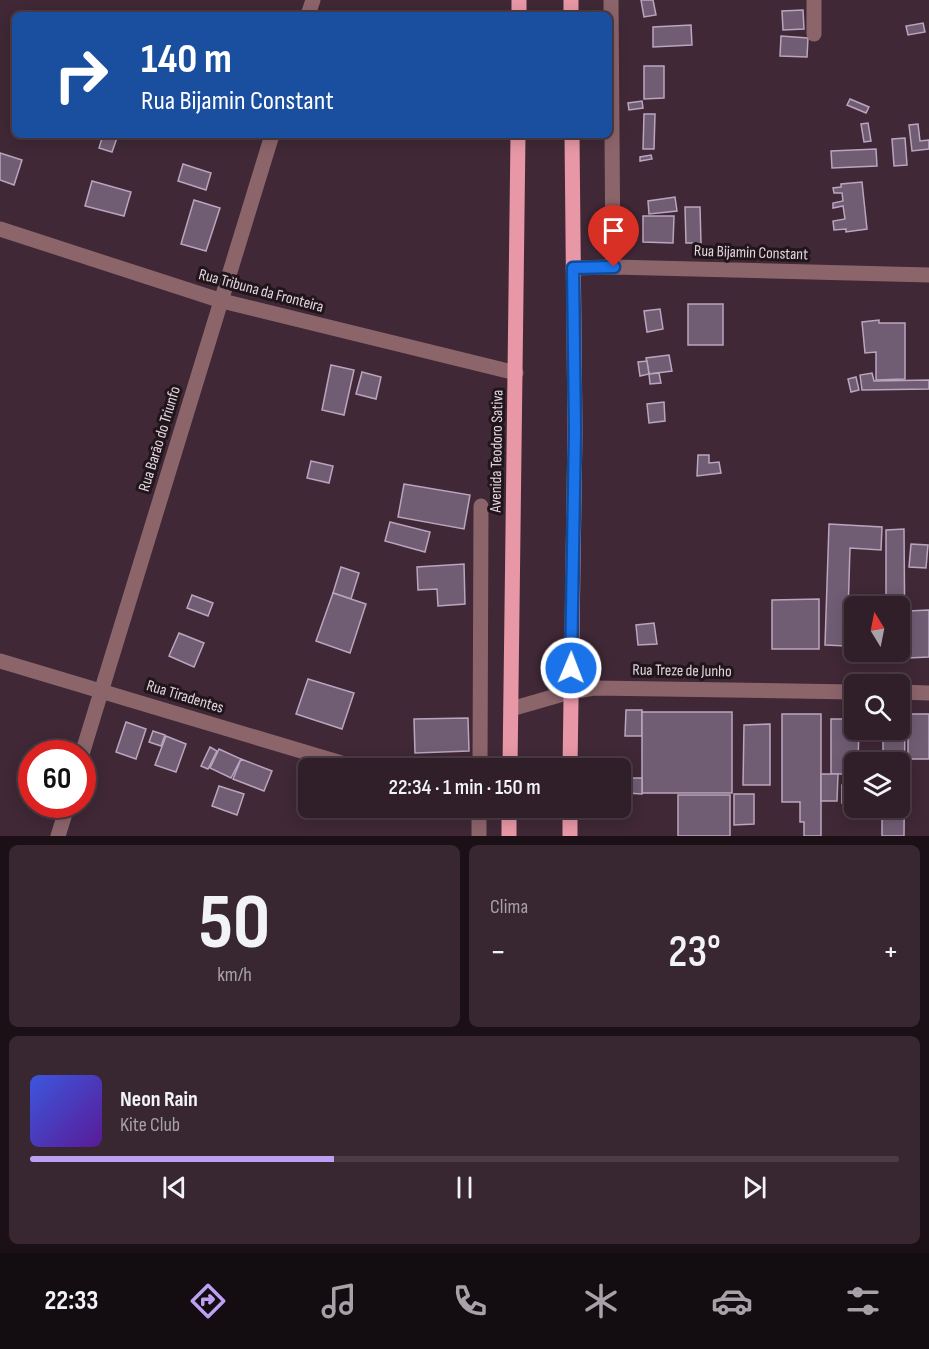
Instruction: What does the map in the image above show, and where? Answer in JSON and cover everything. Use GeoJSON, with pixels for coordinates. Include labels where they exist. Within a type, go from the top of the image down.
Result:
{"type":"FeatureCollection","features":[{"type":"Feature","properties":{"kind":"main road","name":"Avenida Teodoro Sativa"},"geometry":{"type":"LineString","coordinates":[[510,758],[518,138]]}},
{"type":"Feature","properties":{"kind":"main road"},"geometry":{"type":"LineString","coordinates":[[570,758],[575,431],[572,138]]}},
{"type":"Feature","properties":{"kind":"main road"},"geometry":{"type":"LineString","coordinates":[[509,818],[509,836]]}},
{"type":"Feature","properties":{"kind":"main road"},"geometry":{"type":"LineString","coordinates":[[570,818],[570,836]]}},
{"type":"Feature","properties":{"kind":"street"},"geometry":{"type":"LineString","coordinates":[[814,0],[814,34]]}},
{"type":"Feature","properties":{"kind":"street"},"geometry":{"type":"LineString","coordinates":[[612,89],[614,267]]}},
{"type":"Feature","properties":{"kind":"street","name":"Rua Barão do Triunfo"},"geometry":{"type":"LineString","coordinates":[[86,740],[271,138]]}},
{"type":"Feature","properties":{"kind":"street","name":"Rua Tribuna da Fronteira"},"geometry":{"type":"LineString","coordinates":[[0,229],[222,301],[516,372]]}},
{"type":"Feature","properties":{"kind":"street","name":"Rua Bijamin Constant"},"geometry":{"type":"LineString","coordinates":[[573,268],[614,267],[929,276]]}},
{"type":"Feature","properties":{"kind":"street"},"geometry":{"type":"LineString","coordinates":[[480,758],[481,506]]}},
{"type":"Feature","properties":{"kind":"street","name":"Rua Tiradentes"},"geometry":{"type":"LineString","coordinates":[[0,661],[325,758]]}},
{"type":"Feature","properties":{"kind":"street","name":"Rua Treze de Junho"},"geometry":{"type":"LineString","coordinates":[[511,710],[570,692],[594,688],[844,692]]}},
{"type":"Feature","properties":{"kind":"street"},"geometry":{"type":"LineString","coordinates":[[910,692],[929,693]]}},
{"type":"Feature","properties":{"kind":"street"},"geometry":{"type":"LineString","coordinates":[[58,836],[64,818]]}},
{"type":"Feature","properties":{"kind":"street"},"geometry":{"type":"LineString","coordinates":[[479,818],[479,836]]}},
{"type":"Feature","properties":{"kind":"building"},"geometry":{"type":"Polygon","coordinates":[[[641,0],[653,0],[656,15],[644,17],[641,0]]]}},
{"type":"Feature","properties":{"kind":"building"},"geometry":{"type":"Polygon","coordinates":[[[803,10],[804,29],[783,30],[782,11],[803,10]]]}},
{"type":"Feature","properties":{"kind":"building"},"geometry":{"type":"Polygon","coordinates":[[[923,23],[925,32],[908,35],[906,26],[923,23]]]}},
{"type":"Feature","properties":{"kind":"building"},"geometry":{"type":"Polygon","coordinates":[[[691,25],[692,45],[653,47],[653,27],[691,25]]]}},
{"type":"Feature","properties":{"kind":"building"},"geometry":{"type":"Polygon","coordinates":[[[781,36],[808,38],[807,57],[780,56],[781,36]]]}},
{"type":"Feature","properties":{"kind":"building"},"geometry":{"type":"Polygon","coordinates":[[[644,66],[664,66],[664,98],[644,99],[644,66]]]}},
{"type":"Feature","properties":{"kind":"building"},"geometry":{"type":"Polygon","coordinates":[[[850,99],[869,107],[866,113],[847,105],[850,99]]]}},
{"type":"Feature","properties":{"kind":"building"},"geometry":{"type":"Polygon","coordinates":[[[642,101],[643,108],[629,110],[628,103],[642,101]]]}},
{"type":"Feature","properties":{"kind":"building"},"geometry":{"type":"Polygon","coordinates":[[[644,114],[655,114],[654,149],[643,149],[644,114]]]}},
{"type":"Feature","properties":{"kind":"building"},"geometry":{"type":"Polygon","coordinates":[[[868,123],[871,141],[864,142],[861,124],[868,123]]]}},
{"type":"Feature","properties":{"kind":"building"},"geometry":{"type":"Polygon","coordinates":[[[918,124],[920,141],[929,140],[929,149],[912,151],[909,125],[918,124]]]}},
{"type":"Feature","properties":{"kind":"building"},"geometry":{"type":"Polygon","coordinates":[[[102,138],[117,138],[112,152],[99,148],[102,138]]]}},
{"type":"Feature","properties":{"kind":"building"},"geometry":{"type":"Polygon","coordinates":[[[905,138],[907,165],[894,166],[892,139],[905,138]]]}},
{"type":"Feature","properties":{"kind":"building"},"geometry":{"type":"Polygon","coordinates":[[[876,149],[877,166],[832,168],[831,151],[876,149]]]}},
{"type":"Feature","properties":{"kind":"building"},"geometry":{"type":"Polygon","coordinates":[[[0,153],[22,160],[14,185],[0,180],[0,153]]]}},
{"type":"Feature","properties":{"kind":"building"},"geometry":{"type":"Polygon","coordinates":[[[651,155],[652,159],[640,161],[640,157],[651,155]]]}},
{"type":"Feature","properties":{"kind":"building"},"geometry":{"type":"Polygon","coordinates":[[[183,164],[211,173],[206,190],[178,181],[183,164]]]}},
{"type":"Feature","properties":{"kind":"building"},"geometry":{"type":"Polygon","coordinates":[[[92,181],[131,192],[124,216],[85,206],[92,181]]]}},
{"type":"Feature","properties":{"kind":"building"},"geometry":{"type":"Polygon","coordinates":[[[862,182],[867,229],[846,232],[846,229],[834,230],[833,221],[845,219],[843,206],[833,208],[833,203],[843,201],[842,193],[834,193],[833,188],[841,187],[841,184],[862,182]]]}},
{"type":"Feature","properties":{"kind":"building"},"geometry":{"type":"Polygon","coordinates":[[[675,197],[677,211],[649,214],[648,201],[675,197]]]}},
{"type":"Feature","properties":{"kind":"building"},"geometry":{"type":"Polygon","coordinates":[[[194,200],[220,208],[206,251],[181,244],[194,200]]]}},
{"type":"Feature","properties":{"kind":"building"},"geometry":{"type":"Polygon","coordinates":[[[685,207],[700,207],[701,243],[686,243],[685,207]]]}},
{"type":"Feature","properties":{"kind":"building"},"geometry":{"type":"Polygon","coordinates":[[[643,216],[674,216],[673,243],[643,242],[643,216]]]}},
{"type":"Feature","properties":{"kind":"building"},"geometry":{"type":"Polygon","coordinates":[[[688,304],[723,304],[723,345],[688,345],[688,304]]]}},
{"type":"Feature","properties":{"kind":"building"},"geometry":{"type":"Polygon","coordinates":[[[660,309],[663,329],[647,332],[644,311],[660,309]]]}},
{"type":"Feature","properties":{"kind":"building"},"geometry":{"type":"Polygon","coordinates":[[[879,320],[879,323],[905,323],[905,379],[876,380],[876,352],[865,353],[862,322],[879,320]]]}},
{"type":"Feature","properties":{"kind":"building"},"geometry":{"type":"Polygon","coordinates":[[[669,355],[672,371],[649,374],[646,358],[669,355]]]}},
{"type":"Feature","properties":{"kind":"building"},"geometry":{"type":"Polygon","coordinates":[[[647,361],[649,374],[640,376],[638,362],[647,361]]]}},
{"type":"Feature","properties":{"kind":"building"},"geometry":{"type":"Polygon","coordinates":[[[331,365],[354,370],[344,415],[322,410],[331,365]]]}},
{"type":"Feature","properties":{"kind":"building"},"geometry":{"type":"Polygon","coordinates":[[[362,372],[381,377],[376,399],[356,394],[362,372]]]}},
{"type":"Feature","properties":{"kind":"building"},"geometry":{"type":"Polygon","coordinates":[[[659,373],[661,383],[650,384],[649,374],[659,373]]]}},
{"type":"Feature","properties":{"kind":"building"},"geometry":{"type":"Polygon","coordinates":[[[872,373],[874,381],[929,380],[929,389],[862,390],[860,375],[872,373]]]}},
{"type":"Feature","properties":{"kind":"building"},"geometry":{"type":"Polygon","coordinates":[[[856,377],[859,390],[851,392],[848,379],[856,377]]]}},
{"type":"Feature","properties":{"kind":"building"},"geometry":{"type":"Polygon","coordinates":[[[664,402],[665,421],[649,423],[647,404],[664,402]]]}},
{"type":"Feature","properties":{"kind":"building"},"geometry":{"type":"Polygon","coordinates":[[[698,455],[709,455],[709,463],[719,462],[721,473],[697,476],[698,455]]]}},
{"type":"Feature","properties":{"kind":"building"},"geometry":{"type":"Polygon","coordinates":[[[311,461],[333,466],[329,483],[307,478],[311,461]]]}},
{"type":"Feature","properties":{"kind":"building"},"geometry":{"type":"Polygon","coordinates":[[[404,484],[470,495],[464,529],[398,517],[404,484]]]}},
{"type":"Feature","properties":{"kind":"building"},"geometry":{"type":"Polygon","coordinates":[[[390,522],[430,532],[425,552],[385,541],[390,522]]]}},
{"type":"Feature","properties":{"kind":"building"},"geometry":{"type":"Polygon","coordinates":[[[829,524],[882,527],[881,550],[850,548],[849,596],[844,596],[844,646],[825,645],[829,524]]]}},
{"type":"Feature","properties":{"kind":"building"},"geometry":{"type":"Polygon","coordinates":[[[904,529],[905,596],[886,596],[886,530],[904,529]]]}},
{"type":"Feature","properties":{"kind":"building"},"geometry":{"type":"Polygon","coordinates":[[[911,544],[928,545],[926,568],[909,567],[911,544]]]}},
{"type":"Feature","properties":{"kind":"building"},"geometry":{"type":"Polygon","coordinates":[[[464,564],[465,604],[438,606],[437,589],[418,590],[417,567],[464,564]]]}},
{"type":"Feature","properties":{"kind":"building"},"geometry":{"type":"Polygon","coordinates":[[[341,567],[359,573],[351,599],[333,593],[341,567]]]}},
{"type":"Feature","properties":{"kind":"building"},"geometry":{"type":"Polygon","coordinates":[[[333,593],[366,604],[350,653],[316,641],[333,593]]]}},
{"type":"Feature","properties":{"kind":"building"},"geometry":{"type":"Polygon","coordinates":[[[192,595],[213,603],[208,616],[187,608],[192,595]]]}},
{"type":"Feature","properties":{"kind":"building"},"geometry":{"type":"Polygon","coordinates":[[[819,599],[819,649],[772,649],[772,600],[819,599]]]}},
{"type":"Feature","properties":{"kind":"building"},"geometry":{"type":"Polygon","coordinates":[[[929,610],[929,657],[910,658],[910,611],[929,610]]]}},
{"type":"Feature","properties":{"kind":"building"},"geometry":{"type":"Polygon","coordinates":[[[654,623],[657,644],[638,645],[636,625],[654,623]]]}},
{"type":"Feature","properties":{"kind":"building"},"geometry":{"type":"Polygon","coordinates":[[[179,633],[204,643],[194,667],[169,656],[179,633]]]}},
{"type":"Feature","properties":{"kind":"building"},"geometry":{"type":"Polygon","coordinates":[[[308,679],[354,693],[342,729],[296,714],[308,679]]]}},
{"type":"Feature","properties":{"kind":"building"},"geometry":{"type":"Polygon","coordinates":[[[626,710],[642,710],[642,736],[625,736],[626,710]]]}},
{"type":"Feature","properties":{"kind":"building"},"geometry":{"type":"Polygon","coordinates":[[[642,712],[732,712],[732,793],[642,793],[642,712]]]}},
{"type":"Feature","properties":{"kind":"building"},"geometry":{"type":"Polygon","coordinates":[[[782,714],[821,714],[821,836],[804,836],[804,822],[800,822],[800,802],[782,802],[782,714]]]}},
{"type":"Feature","properties":{"kind":"building"},"geometry":{"type":"Polygon","coordinates":[[[910,714],[929,714],[929,759],[910,759],[910,752],[908,752],[910,714]]]}},
{"type":"Feature","properties":{"kind":"building"},"geometry":{"type":"Polygon","coordinates":[[[468,718],[469,751],[415,753],[414,719],[468,718]]]}},
{"type":"Feature","properties":{"kind":"building"},"geometry":{"type":"Polygon","coordinates":[[[831,719],[844,719],[844,740],[859,740],[858,752],[844,752],[844,774],[831,774],[831,719]]]}},
{"type":"Feature","properties":{"kind":"building"},"geometry":{"type":"Polygon","coordinates":[[[126,722],[146,729],[136,759],[116,752],[126,722]]]}},
{"type":"Feature","properties":{"kind":"building"},"geometry":{"type":"Polygon","coordinates":[[[770,724],[770,785],[743,785],[744,725],[770,724]]]}},
{"type":"Feature","properties":{"kind":"building"},"geometry":{"type":"Polygon","coordinates":[[[153,731],[165,735],[161,746],[149,742],[153,731]]]}},
{"type":"Feature","properties":{"kind":"building"},"geometry":{"type":"Polygon","coordinates":[[[166,736],[186,744],[176,772],[155,765],[166,736]]]}},
{"type":"Feature","properties":{"kind":"building"},"geometry":{"type":"Polygon","coordinates":[[[883,740],[905,740],[905,752],[883,752],[883,740]]]}},
{"type":"Feature","properties":{"kind":"building"},"geometry":{"type":"Polygon","coordinates":[[[210,747],[217,751],[208,769],[201,766],[210,747]]]}},
{"type":"Feature","properties":{"kind":"building"},"geometry":{"type":"Polygon","coordinates":[[[219,749],[241,759],[231,778],[210,768],[219,749]]]}},
{"type":"Feature","properties":{"kind":"building"},"geometry":{"type":"Polygon","coordinates":[[[241,759],[272,771],[264,791],[233,779],[241,759]]]}},
{"type":"Feature","properties":{"kind":"building"},"geometry":{"type":"Polygon","coordinates":[[[821,774],[838,774],[837,801],[821,801],[821,774]]]}},
{"type":"Feature","properties":{"kind":"building"},"geometry":{"type":"Polygon","coordinates":[[[631,778],[642,778],[642,794],[631,793],[631,778]]]}},
{"type":"Feature","properties":{"kind":"building"},"geometry":{"type":"Polygon","coordinates":[[[842,785],[844,785],[844,803],[842,803],[842,785]]]}},
{"type":"Feature","properties":{"kind":"building"},"geometry":{"type":"Polygon","coordinates":[[[219,786],[244,794],[237,815],[212,806],[219,786]]]}},
{"type":"Feature","properties":{"kind":"building"},"geometry":{"type":"Polygon","coordinates":[[[734,794],[754,794],[754,824],[734,825],[734,794]]]}},
{"type":"Feature","properties":{"kind":"building"},"geometry":{"type":"Polygon","coordinates":[[[678,795],[730,795],[730,836],[678,836],[678,795]]]}},
{"type":"Feature","properties":{"kind":"building"},"geometry":{"type":"Polygon","coordinates":[[[882,818],[904,818],[904,836],[882,836],[882,818]]]}},
{"type":"Feature","properties":{"kind":"route"},"geometry":{"type":"LineString","coordinates":[[571,668],[575,431],[573,268],[614,267]]}}]}
